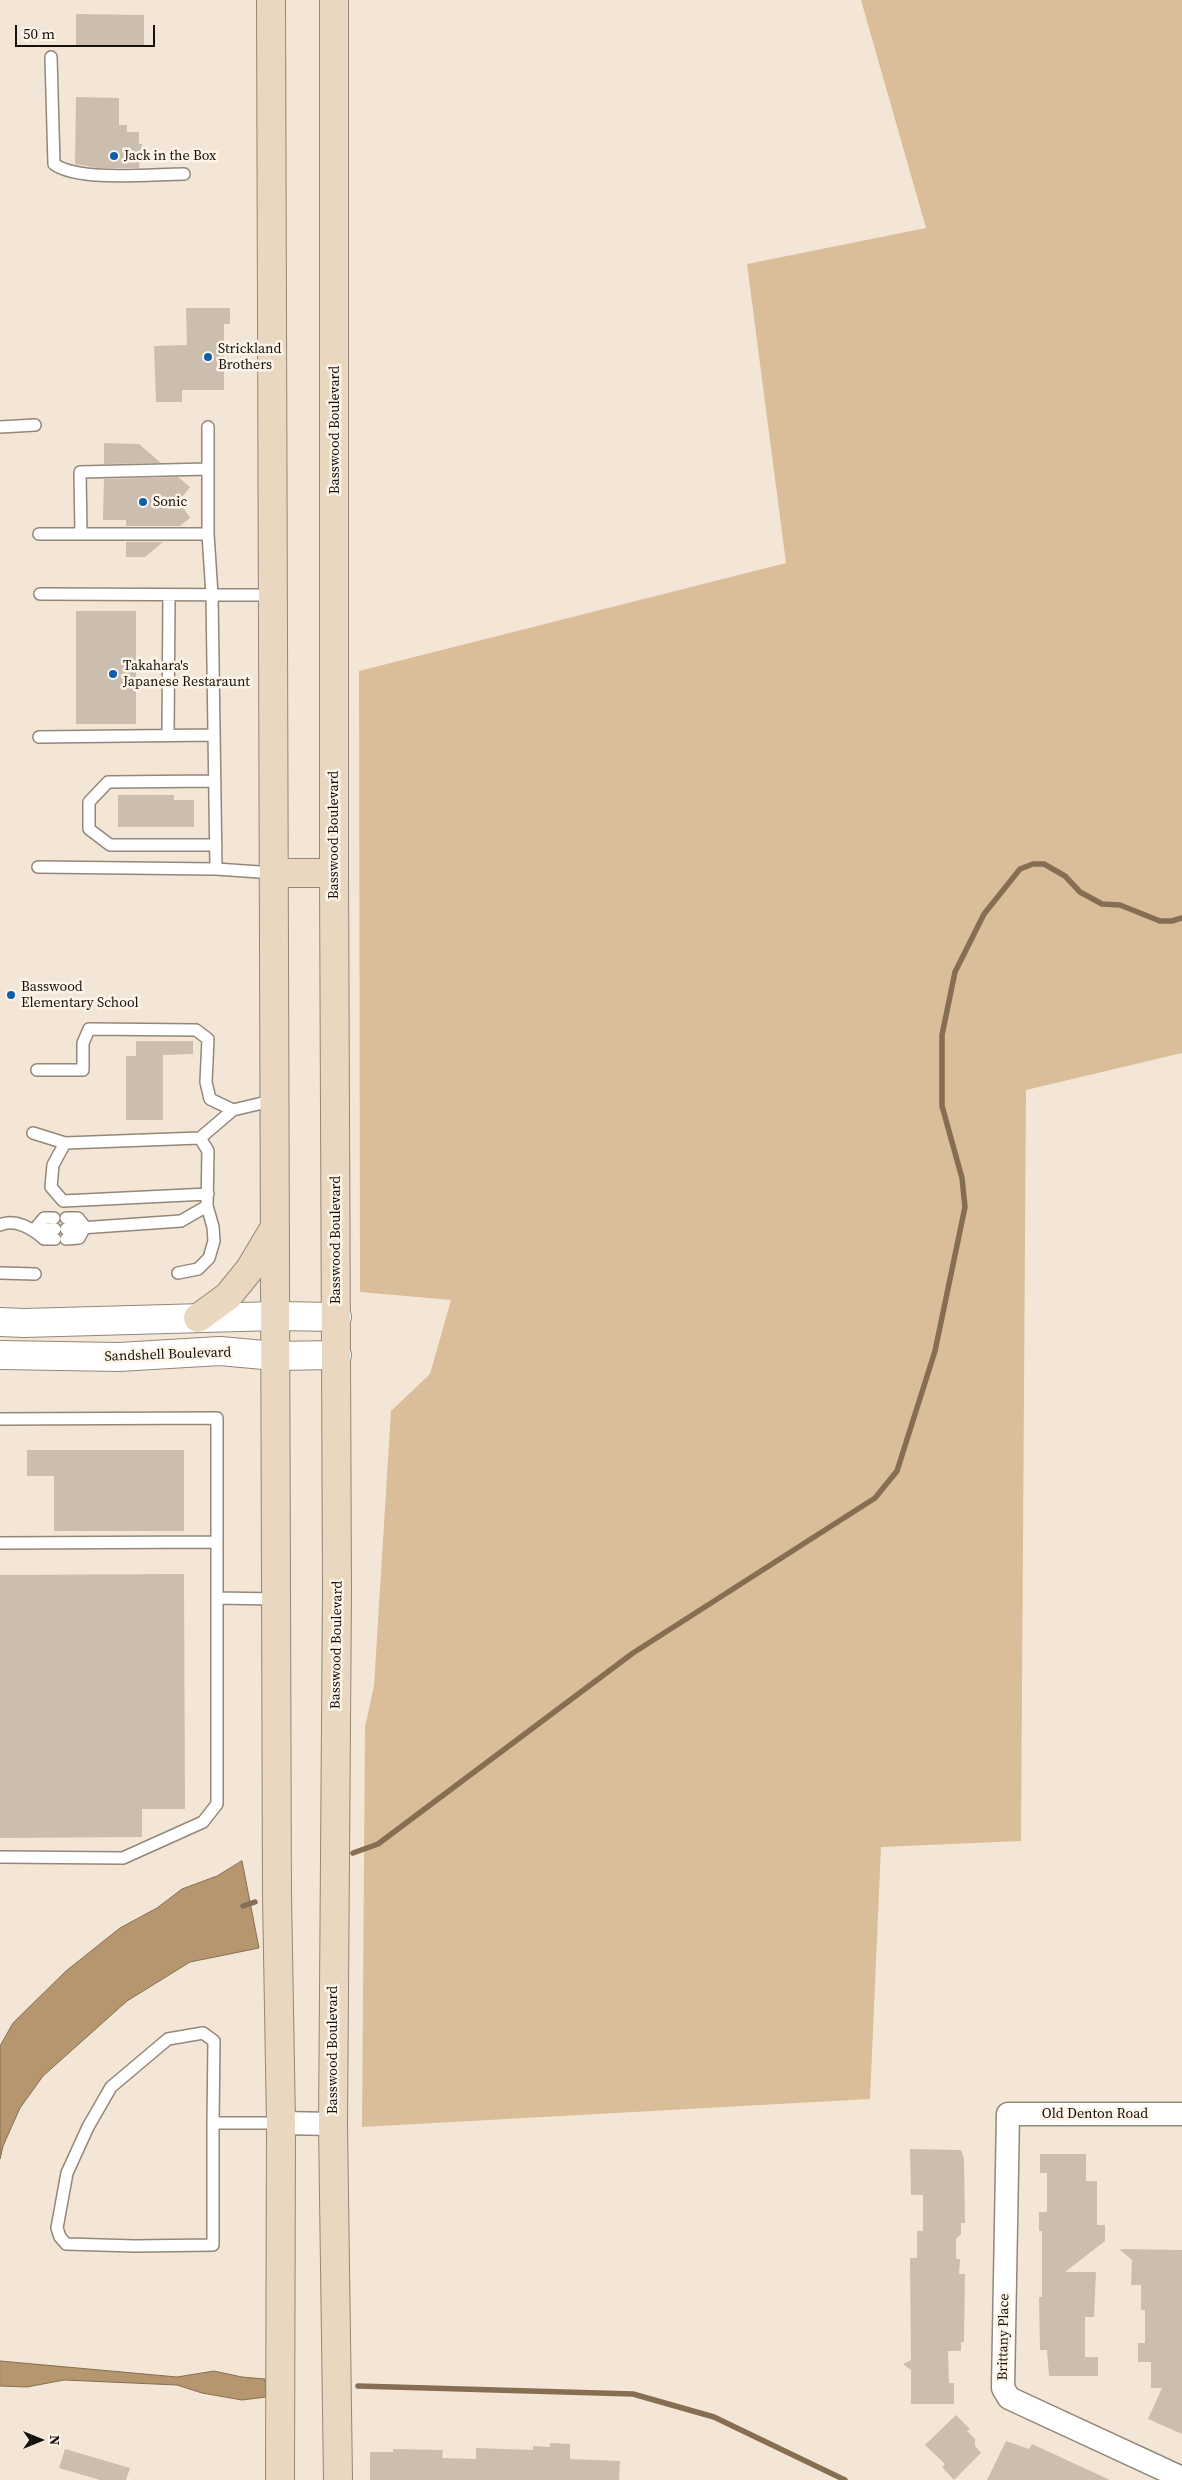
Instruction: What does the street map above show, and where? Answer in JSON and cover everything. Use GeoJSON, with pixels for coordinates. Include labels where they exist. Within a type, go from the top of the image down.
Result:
{"type":"FeatureCollection","features":[{"type":"Feature","properties":{"kind":"main road"},"geometry":{"type":"LineString","coordinates":[[271,0],[277,1895],[281,2123],[280,2480]]}},
{"type":"Feature","properties":{"kind":"main road","name":"Basswood Boulevard"},"geometry":{"type":"LineString","coordinates":[[334,0],[334,873],[338,1590],[333,2124],[338,2480]]}},
{"type":"Feature","properties":{"kind":"main road"},"geometry":{"type":"LineString","coordinates":[[274,873],[334,873]]}},
{"type":"Feature","properties":{"kind":"main road"},"geometry":{"type":"LineString","coordinates":[[198,1318],[233,1290],[250,1269],[275,1226]]}},
{"type":"Feature","properties":{"kind":"street"},"geometry":{"type":"LineString","coordinates":[[0,1322],[24,1323],[276,1316],[337,1317]]}},
{"type":"Feature","properties":{"kind":"street","name":"Sandshell Boulevard"},"geometry":{"type":"LineString","coordinates":[[0,1355],[119,1357],[220,1352],[275,1356],[337,1355]]}},
{"type":"Feature","properties":{"kind":"street","name":"Old Denton Road"},"geometry":{"type":"LineString","coordinates":[[1008,2114],[1182,2114]]}},
{"type":"Feature","properties":{"kind":"street","name":"Brittany Place"},"geometry":{"type":"LineString","coordinates":[[1008,2114],[1003,2388],[1005,2393],[1009,2398],[1182,2478]]}},
{"type":"Feature","properties":{"kind":"street"},"geometry":{"type":"LineString","coordinates":[[281,2123],[333,2124]]}},
{"type":"Feature","properties":{"kind":"lane"},"geometry":{"type":"LineString","coordinates":[[50,57],[54,164],[79,174],[184,174]]}},
{"type":"Feature","properties":{"kind":"lane"},"geometry":{"type":"LineString","coordinates":[[0,427],[35,425]]}},
{"type":"Feature","properties":{"kind":"lane"},"geometry":{"type":"LineString","coordinates":[[208,428],[208,534],[212,595],[216,869]]}},
{"type":"Feature","properties":{"kind":"lane"},"geometry":{"type":"LineString","coordinates":[[81,534],[80,472],[208,469]]}},
{"type":"Feature","properties":{"kind":"lane"},"geometry":{"type":"LineString","coordinates":[[39,534],[208,534]]}},
{"type":"Feature","properties":{"kind":"lane"},"geometry":{"type":"LineString","coordinates":[[40,594],[273,595]]}},
{"type":"Feature","properties":{"kind":"lane"},"geometry":{"type":"LineString","coordinates":[[168,735],[169,595]]}},
{"type":"Feature","properties":{"kind":"lane"},"geometry":{"type":"LineString","coordinates":[[39,737],[214,735]]}},
{"type":"Feature","properties":{"kind":"lane"},"geometry":{"type":"LineString","coordinates":[[215,781],[108,782],[89,802],[89,829],[110,845],[216,845]]}},
{"type":"Feature","properties":{"kind":"lane"},"geometry":{"type":"LineString","coordinates":[[38,867],[216,869],[274,873]]}},
{"type":"Feature","properties":{"kind":"lane"},"geometry":{"type":"LineString","coordinates":[[37,1070],[82,1070],[83,1043],[89,1028],[196,1030],[208,1039],[206,1074],[210,1099],[233,1110]]}},
{"type":"Feature","properties":{"kind":"lane"},"geometry":{"type":"LineString","coordinates":[[33,1133],[66,1143],[200,1138],[233,1110],[275,1100]]}},
{"type":"Feature","properties":{"kind":"lane"},"geometry":{"type":"LineString","coordinates":[[178,1273],[198,1269],[209,1258],[214,1241],[213,1227],[207,1206],[208,1151],[200,1138]]}},
{"type":"Feature","properties":{"kind":"lane"},"geometry":{"type":"LineString","coordinates":[[66,1143],[53,1166],[50,1187],[63,1201],[208,1194]]}},
{"type":"Feature","properties":{"kind":"lane"},"geometry":{"type":"LineString","coordinates":[[0,1225],[15,1223],[34,1230],[44,1239],[60,1229],[181,1221],[207,1206]]}},
{"type":"Feature","properties":{"kind":"lane"},"geometry":{"type":"LineString","coordinates":[[34,1230],[44,1218],[60,1229]]}},
{"type":"Feature","properties":{"kind":"lane"},"geometry":{"type":"LineString","coordinates":[[0,1273],[35,1274]]}},
{"type":"Feature","properties":{"kind":"lane"},"geometry":{"type":"LineString","coordinates":[[0,1419],[217,1418],[216,1804],[202,1822],[123,1858],[0,1857]]}},
{"type":"Feature","properties":{"kind":"lane"},"geometry":{"type":"LineString","coordinates":[[0,1543],[217,1542]]}},
{"type":"Feature","properties":{"kind":"lane"},"geometry":{"type":"LineString","coordinates":[[217,1598],[276,1599]]}},
{"type":"Feature","properties":{"kind":"lane"},"geometry":{"type":"LineString","coordinates":[[202,2033],[214,2042],[213,2122],[213,2245],[66,2244],[60,2238],[57,2228],[67,2174],[88,2127],[111,2087],[168,2039],[202,2033]]}},
{"type":"Feature","properties":{"kind":"lane"},"geometry":{"type":"LineString","coordinates":[[213,2122],[281,2123]]}},
{"type":"Feature","properties":{"kind":"shaded area"},"geometry":{"type":"Polygon","coordinates":[[[861,0],[1182,0],[1182,1053],[1026,1090],[1021,1841],[881,1847],[870,2099],[362,2127],[365,1727],[374,1686],[391,1411],[430,1374],[451,1300],[360,1292],[359,671],[786,563],[747,264],[926,228],[861,0]]]}},
{"type":"Feature","properties":{"kind":"shaded area"},"geometry":{"type":"Polygon","coordinates":[[[242,1861],[259,1948],[190,1962],[127,2001],[43,2076],[20,2108],[3,2146],[0,2159],[0,2046],[13,2023],[66,1971],[120,1928],[157,1908],[182,1889],[217,1876],[242,1861]]]}},
{"type":"Feature","properties":{"kind":"shaded area"},"geometry":{"type":"Polygon","coordinates":[[[0,2361],[177,2377],[214,2371],[242,2377],[265,2379],[266,2397],[242,2400],[202,2393],[177,2385],[64,2380],[27,2387],[0,2386],[0,2361]]]}},
{"type":"Feature","properties":{"kind":"building"},"geometry":{"type":"Polygon","coordinates":[[[76,14],[144,15],[144,47],[76,47],[76,14]]]}},
{"type":"Feature","properties":{"kind":"building"},"geometry":{"type":"Polygon","coordinates":[[[76,97],[119,98],[119,125],[127,125],[127,132],[139,132],[139,144],[142,144],[139,168],[98,168],[75,164],[76,97]]]}},
{"type":"Feature","properties":{"kind":"building"},"geometry":{"type":"Polygon","coordinates":[[[186,308],[230,308],[230,324],[224,324],[224,390],[182,390],[182,402],[156,402],[154,346],[187,345],[186,308]]]}},
{"type":"Feature","properties":{"kind":"building"},"geometry":{"type":"Polygon","coordinates":[[[104,443],[139,444],[161,463],[104,464],[104,443]]]}},
{"type":"Feature","properties":{"kind":"building","name":"Sonic"},"geometry":{"type":"Polygon","coordinates":[[[178,477],[190,487],[179,501],[190,518],[180,526],[126,526],[126,520],[103,520],[104,479],[178,477]]]}},
{"type":"Feature","properties":{"kind":"building"},"geometry":{"type":"Polygon","coordinates":[[[126,542],[163,542],[145,557],[126,557],[126,542]]]}},
{"type":"Feature","properties":{"kind":"building"},"geometry":{"type":"Polygon","coordinates":[[[76,611],[136,611],[136,724],[76,724],[76,611]]]}},
{"type":"Feature","properties":{"kind":"building"},"geometry":{"type":"Polygon","coordinates":[[[118,795],[174,795],[174,800],[194,800],[194,827],[118,827],[118,795]]]}},
{"type":"Feature","properties":{"kind":"building"},"geometry":{"type":"Polygon","coordinates":[[[136,1041],[193,1041],[193,1054],[163,1055],[163,1120],[126,1120],[126,1056],[136,1056],[136,1041]]]}},
{"type":"Feature","properties":{"kind":"building"},"geometry":{"type":"Polygon","coordinates":[[[27,1450],[184,1450],[184,1531],[54,1531],[54,1476],[27,1476],[27,1450]]]}},
{"type":"Feature","properties":{"kind":"building"},"geometry":{"type":"Polygon","coordinates":[[[184,1574],[185,1809],[142,1809],[142,1837],[0,1838],[0,1575],[184,1574]]]}},
{"type":"Feature","properties":{"kind":"building"},"geometry":{"type":"Polygon","coordinates":[[[910,2149],[961,2150],[964,2159],[965,2223],[961,2223],[961,2234],[956,2239],[956,2259],[960,2259],[959,2274],[965,2274],[964,2342],[961,2342],[961,2351],[948,2351],[949,2383],[954,2383],[954,2404],[911,2404],[911,2370],[903,2364],[911,2360],[910,2258],[917,2258],[917,2231],[923,2231],[923,2195],[911,2195],[910,2149]]]}},
{"type":"Feature","properties":{"kind":"building"},"geometry":{"type":"Polygon","coordinates":[[[1040,2154],[1086,2154],[1086,2181],[1097,2181],[1097,2225],[1105,2225],[1105,2241],[1065,2272],[1096,2272],[1094,2317],[1085,2317],[1085,2357],[1098,2357],[1098,2376],[1049,2376],[1047,2350],[1040,2350],[1039,2297],[1042,2297],[1042,2231],[1039,2231],[1039,2212],[1047,2212],[1047,2173],[1040,2173],[1040,2154]]]}},
{"type":"Feature","properties":{"kind":"building"},"geometry":{"type":"Polygon","coordinates":[[[1119,2249],[1182,2250],[1182,2434],[1148,2419],[1162,2388],[1151,2388],[1151,2362],[1138,2362],[1138,2343],[1145,2343],[1145,2310],[1141,2310],[1141,2285],[1131,2285],[1132,2260],[1119,2249]]]}},
{"type":"Feature","properties":{"kind":"building"},"geometry":{"type":"Polygon","coordinates":[[[956,2415],[970,2429],[967,2431],[975,2439],[975,2446],[981,2453],[954,2480],[942,2467],[945,2464],[925,2445],[956,2415]]]}},
{"type":"Feature","properties":{"kind":"building"},"geometry":{"type":"Polygon","coordinates":[[[1006,2441],[1029,2449],[1032,2444],[1110,2480],[987,2480],[1006,2441]]]}},
{"type":"Feature","properties":{"kind":"building"},"geometry":{"type":"Polygon","coordinates":[[[550,2443],[570,2444],[570,2459],[620,2461],[619,2480],[370,2480],[370,2452],[393,2452],[393,2449],[443,2450],[442,2458],[476,2459],[476,2448],[533,2450],[533,2446],[550,2447],[550,2443]]]}},
{"type":"Feature","properties":{"kind":"building"},"geometry":{"type":"Polygon","coordinates":[[[65,2449],[130,2468],[126,2480],[100,2480],[59,2468],[65,2449]]]}},
{"type":"Feature","properties":{"kind":"waterway"},"geometry":{"type":"LineString","coordinates":[[353,1853],[378,1844],[633,1653],[875,1498],[897,1471],[935,1351],[965,1207],[962,1178],[942,1106],[942,1035],[955,972],[984,914],[1020,869],[1033,864],[1044,864],[1065,876],[1080,892],[1102,904],[1120,905],[1160,921],[1172,921],[1182,918]]}},
{"type":"Feature","properties":{"kind":"waterway"},"geometry":{"type":"LineString","coordinates":[[243,1906],[255,1902]]}},
{"type":"Feature","properties":{"kind":"waterway"},"geometry":{"type":"LineString","coordinates":[[358,2386],[633,2394],[714,2417],[845,2480]]}},
{"type":"Feature","properties":{"kind":"place","name":"Jack in the Box"},"geometry":{"type":"Point","coordinates":[114,156]}},
{"type":"Feature","properties":{"kind":"place","name":"Strickland Brothers"},"geometry":{"type":"Point","coordinates":[208,357]}},
{"type":"Feature","properties":{"kind":"place","name":"Sonic"},"geometry":{"type":"Point","coordinates":[143,502]}},
{"type":"Feature","properties":{"kind":"place","name":"Takahara's Japanese Restaraunt"},"geometry":{"type":"Point","coordinates":[113,674]}},
{"type":"Feature","properties":{"kind":"place","name":"Basswood Elementary School"},"geometry":{"type":"Point","coordinates":[11,995]}}]}
